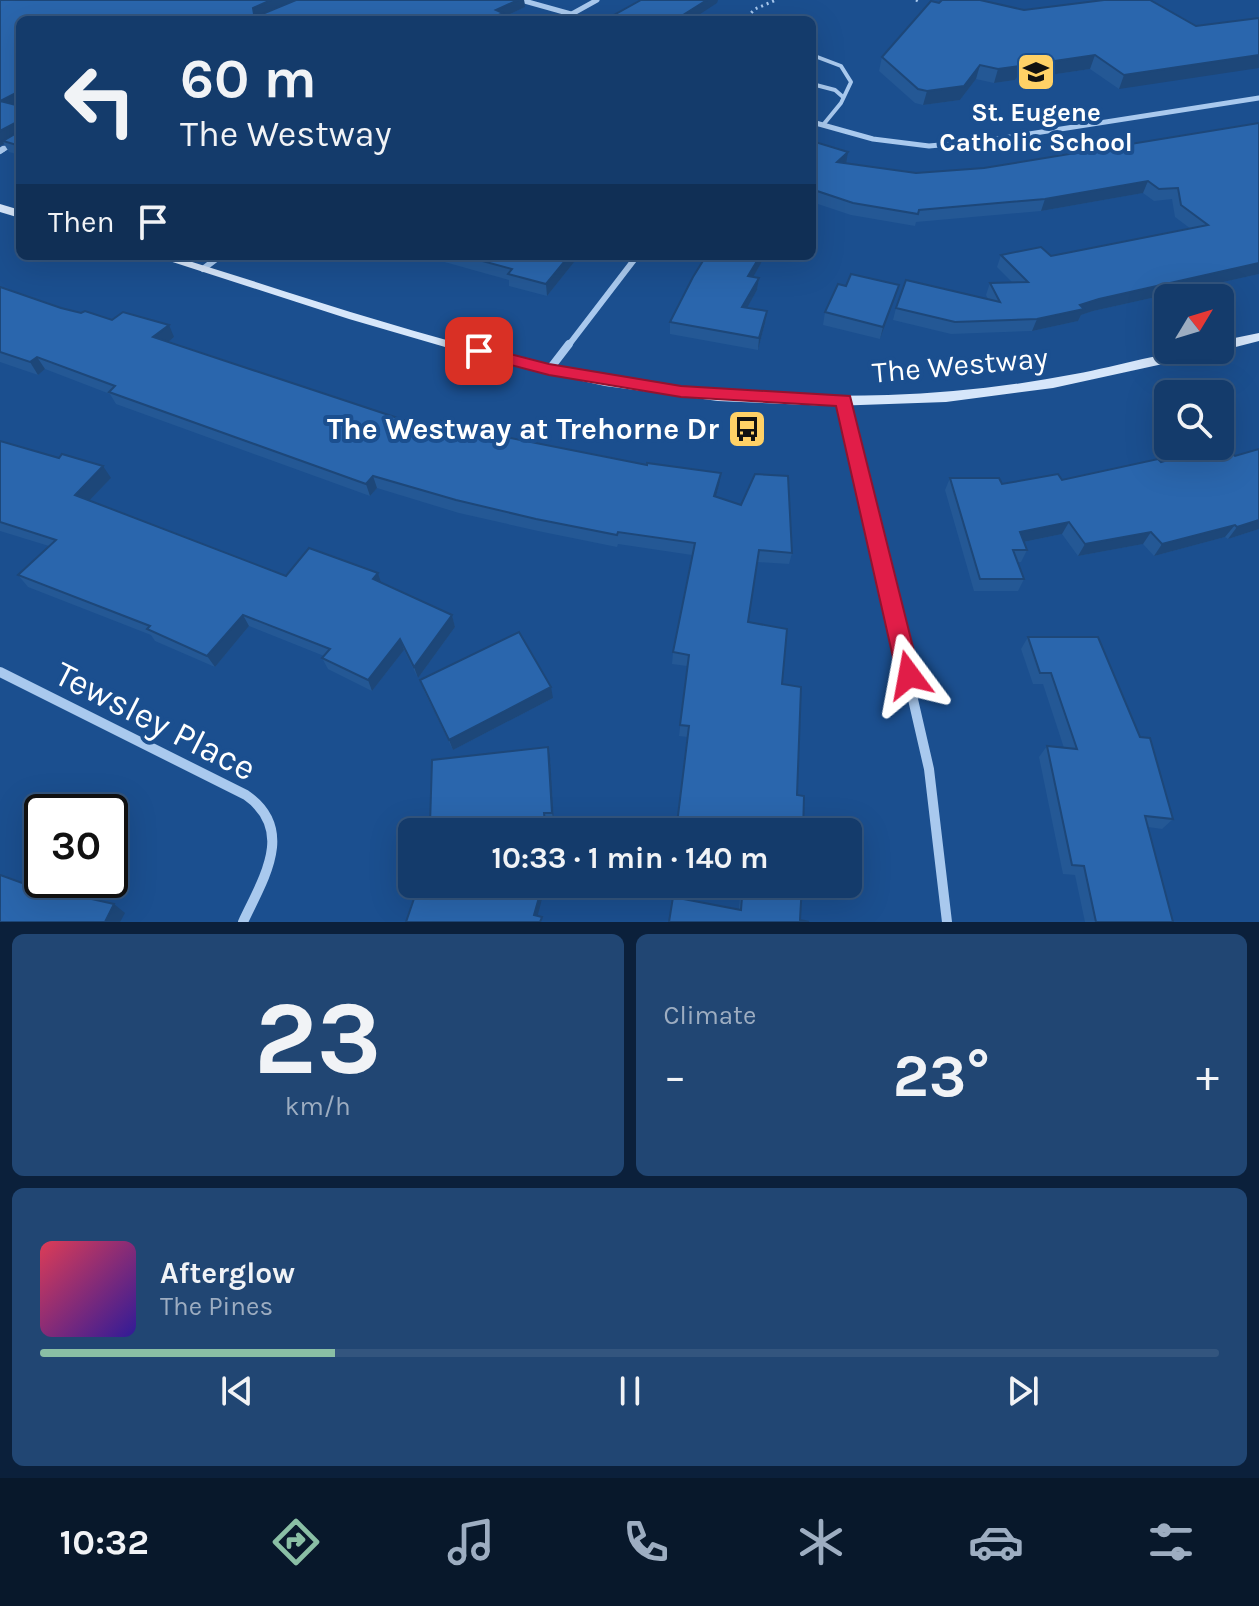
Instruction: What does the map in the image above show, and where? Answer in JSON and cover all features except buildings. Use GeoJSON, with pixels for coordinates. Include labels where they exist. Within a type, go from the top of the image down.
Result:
{"type":"FeatureCollection","features":[{"type":"Feature","properties":{"kind":"main road","name":"The Westway"},"geometry":{"type":"LineString","coordinates":[[173,260],[549,370],[681,392],[844,401],[1002,391],[1079,379],[1154,362]]}},
{"type":"Feature","properties":{"kind":"main road"},"geometry":{"type":"LineString","coordinates":[[1234,343],[1259,337]]}},
{"type":"Feature","properties":{"kind":"street"},"geometry":{"type":"LineString","coordinates":[[521,0],[571,14]]}},
{"type":"Feature","properties":{"kind":"street"},"geometry":{"type":"LineString","coordinates":[[568,16],[597,0]]}},
{"type":"Feature","properties":{"kind":"street"},"geometry":{"type":"LineString","coordinates":[[816,123],[895,142],[958,144],[1259,98]]}},
{"type":"Feature","properties":{"kind":"street"},"geometry":{"type":"LineString","coordinates":[[203,269],[215,260]]}},
{"type":"Feature","properties":{"kind":"street"},"geometry":{"type":"LineString","coordinates":[[549,370],[634,260]]}},
{"type":"Feature","properties":{"kind":"street"},"geometry":{"type":"LineString","coordinates":[[844,401],[927,758],[947,922]]}},
{"type":"Feature","properties":{"kind":"street","name":"Tewsley Place"},"geometry":{"type":"LineString","coordinates":[[0,672],[246,795],[265,811],[272,824],[273,839],[267,865],[243,922]]}},
{"type":"Feature","properties":{"kind":"lane"},"geometry":{"type":"LineString","coordinates":[[816,56],[833,60],[848,72],[851,82],[823,125]]}},
{"type":"Feature","properties":{"kind":"lane"},"geometry":{"type":"LineString","coordinates":[[816,85],[835,90],[843,97]]}},
{"type":"Feature","properties":{"kind":"path"},"geometry":{"type":"LineString","coordinates":[[748,16],[755,9],[776,0]]}},
{"type":"Feature","properties":{"kind":"place","name":"St. Eugene Catholic School"},"geometry":{"type":"Point","coordinates":[1036,72]}},
{"type":"Feature","properties":{"kind":"place","name":"The Westway at Trehorne Dr"},"geometry":{"type":"Point","coordinates":[747,429]}},
{"type":"Feature","properties":{"kind":"route"},"geometry":{"type":"LineString","coordinates":[[479,351],[549,370],[681,392],[844,401],[909,675]]}}]}
